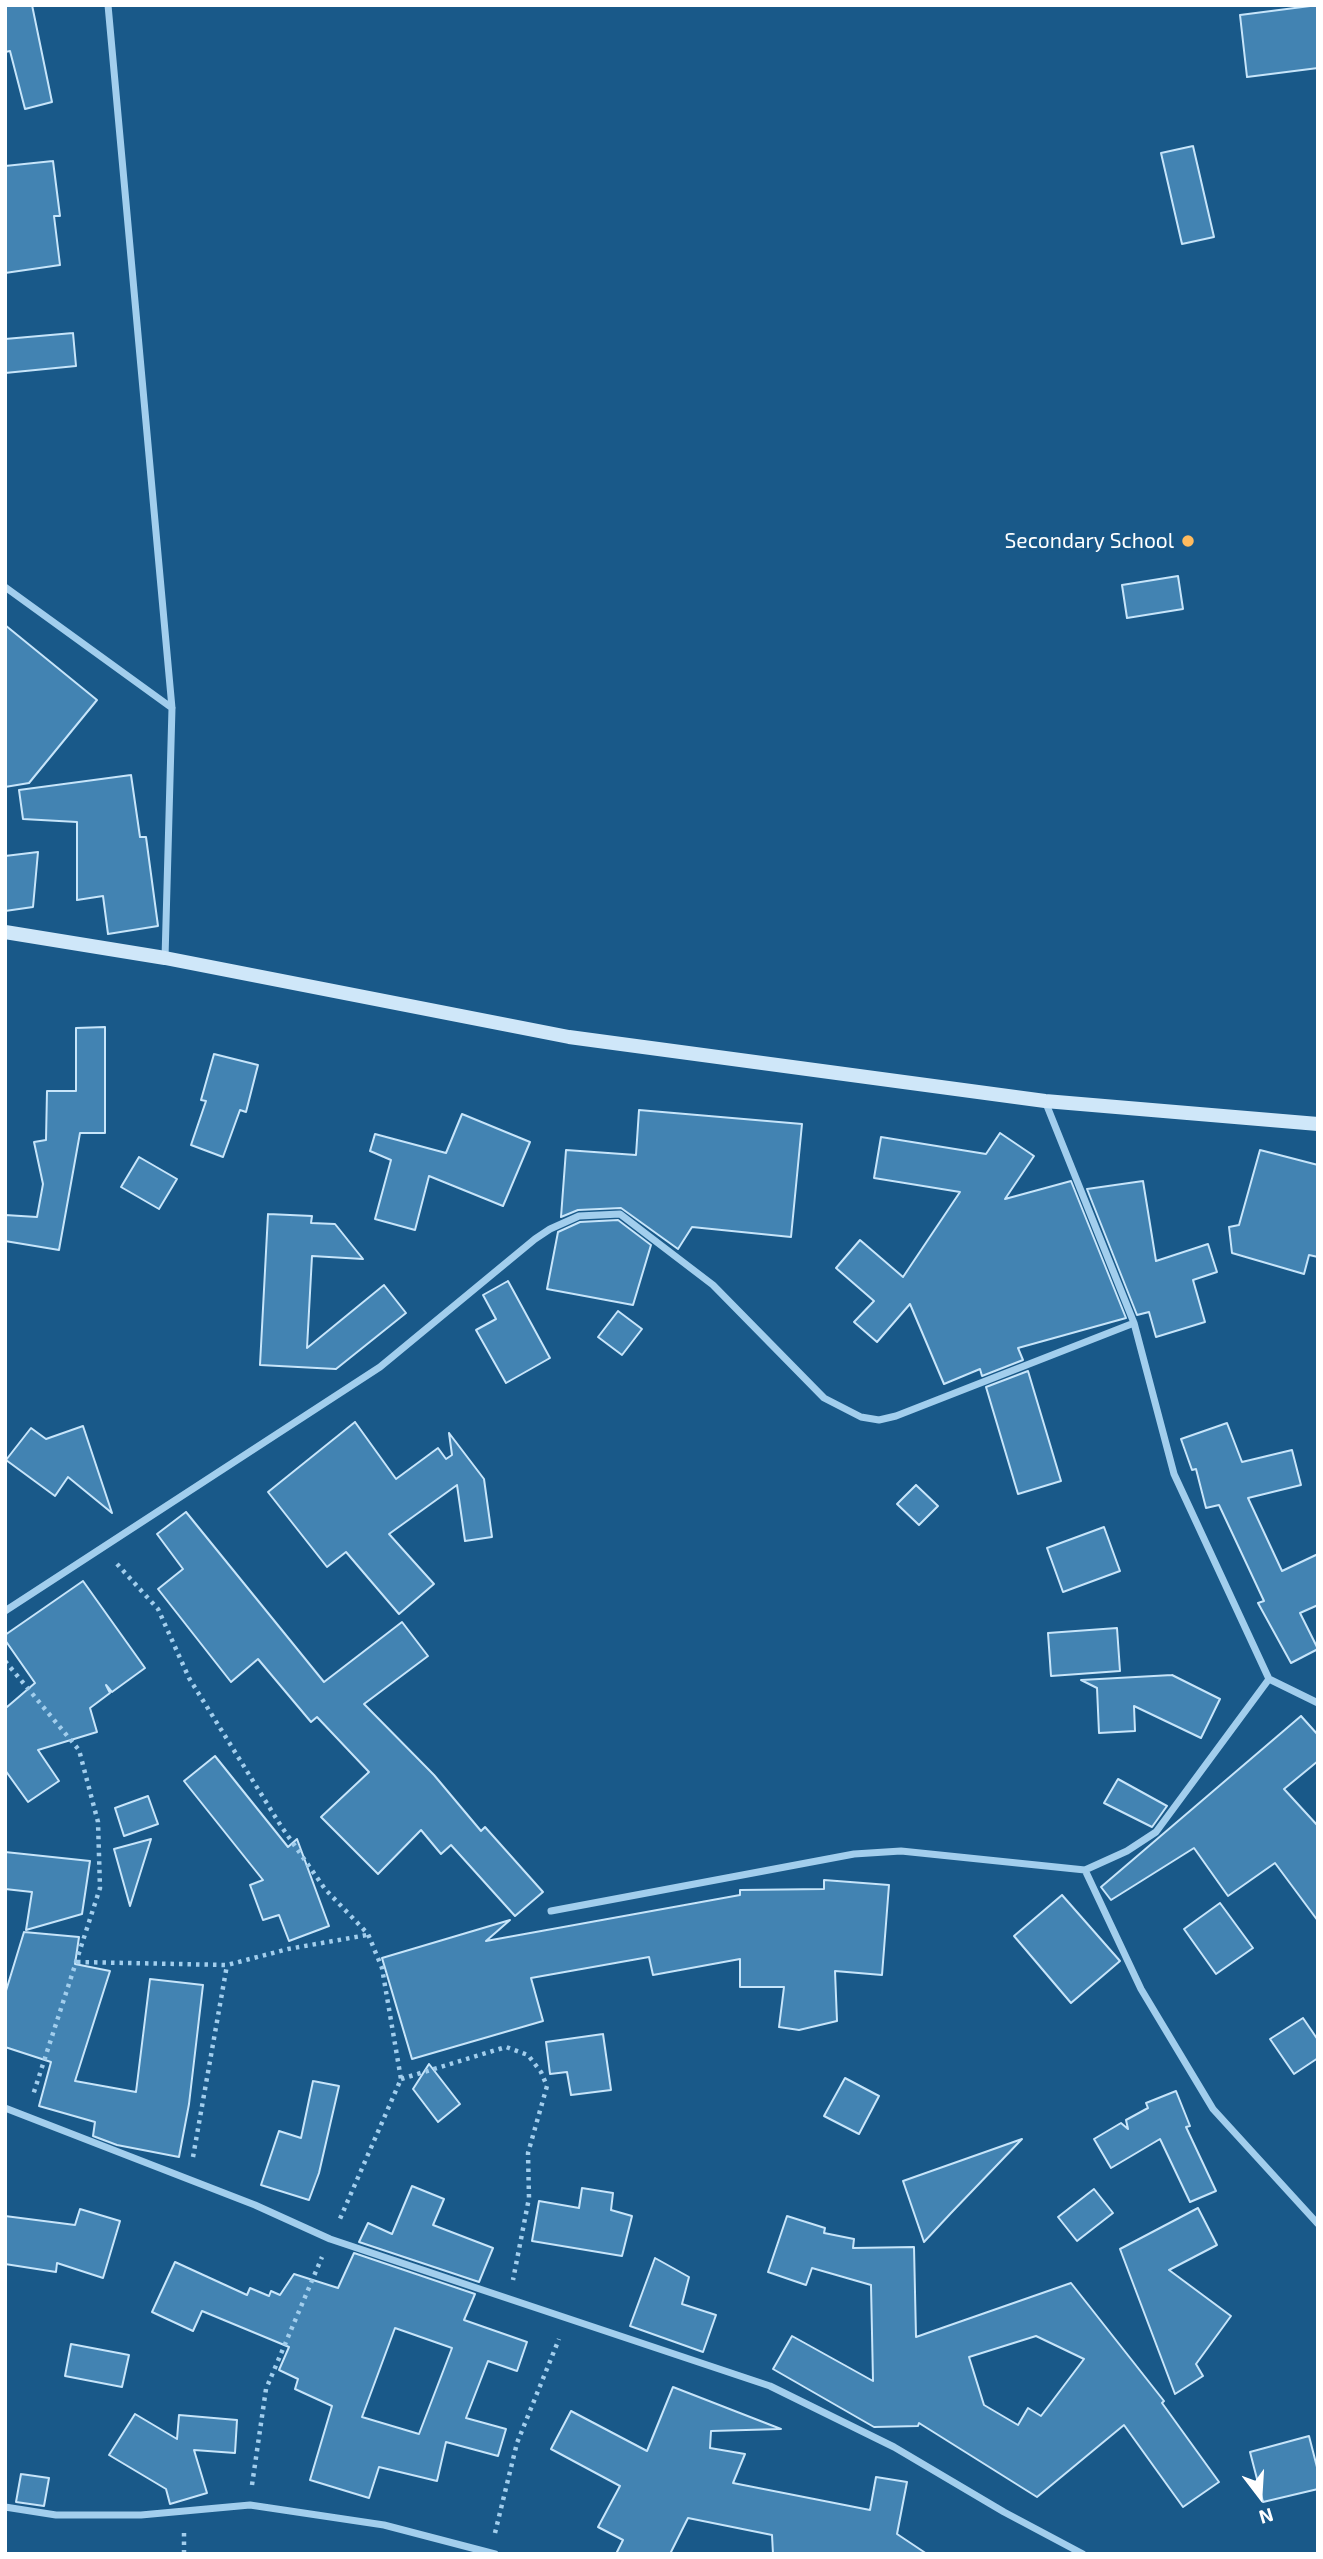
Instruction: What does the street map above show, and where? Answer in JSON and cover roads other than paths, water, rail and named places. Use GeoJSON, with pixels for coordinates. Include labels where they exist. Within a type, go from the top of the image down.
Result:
{"type":"FeatureCollection","features":[{"type":"Feature","properties":{"kind":"main road"},"geometry":{"type":"LineString","coordinates":[[5,932],[166,958],[569,1037],[1045,1101],[1318,1124]]}},
{"type":"Feature","properties":{"kind":"street"},"geometry":{"type":"LineString","coordinates":[[108,5],[172,708],[166,958]]}},
{"type":"Feature","properties":{"kind":"street"},"geometry":{"type":"LineString","coordinates":[[5,587],[172,708]]}},
{"type":"Feature","properties":{"kind":"street"},"geometry":{"type":"LineString","coordinates":[[1045,1101],[1134,1323],[1174,1474],[1269,1679],[1318,1703]]}},
{"type":"Feature","properties":{"kind":"street"},"geometry":{"type":"LineString","coordinates":[[5,1611],[380,1367],[535,1239],[579,1216],[620,1214],[713,1285],[824,1398],[861,1417],[879,1420],[896,1416],[1134,1323]]}},
{"type":"Feature","properties":{"kind":"street"},"geometry":{"type":"LineString","coordinates":[[551,1911],[854,1854],[901,1851],[1085,1870],[1127,1851],[1156,1832],[1269,1679]]}},
{"type":"Feature","properties":{"kind":"street"},"geometry":{"type":"LineString","coordinates":[[1085,1870],[1141,1989],[1213,2109],[1318,2224]]}},
{"type":"Feature","properties":{"kind":"street"},"geometry":{"type":"LineString","coordinates":[[5,2108],[255,2205],[330,2239],[770,2386],[894,2447],[1004,2512],[1083,2554]]}},
{"type":"Feature","properties":{"kind":"street"},"geometry":{"type":"LineString","coordinates":[[5,2507],[56,2515],[141,2515],[250,2505],[384,2525],[493,2553]]}},
{"type":"Feature","properties":{"kind":"place","name":"Secondary School"},"geometry":{"type":"Point","coordinates":[1188,541]}}]}
